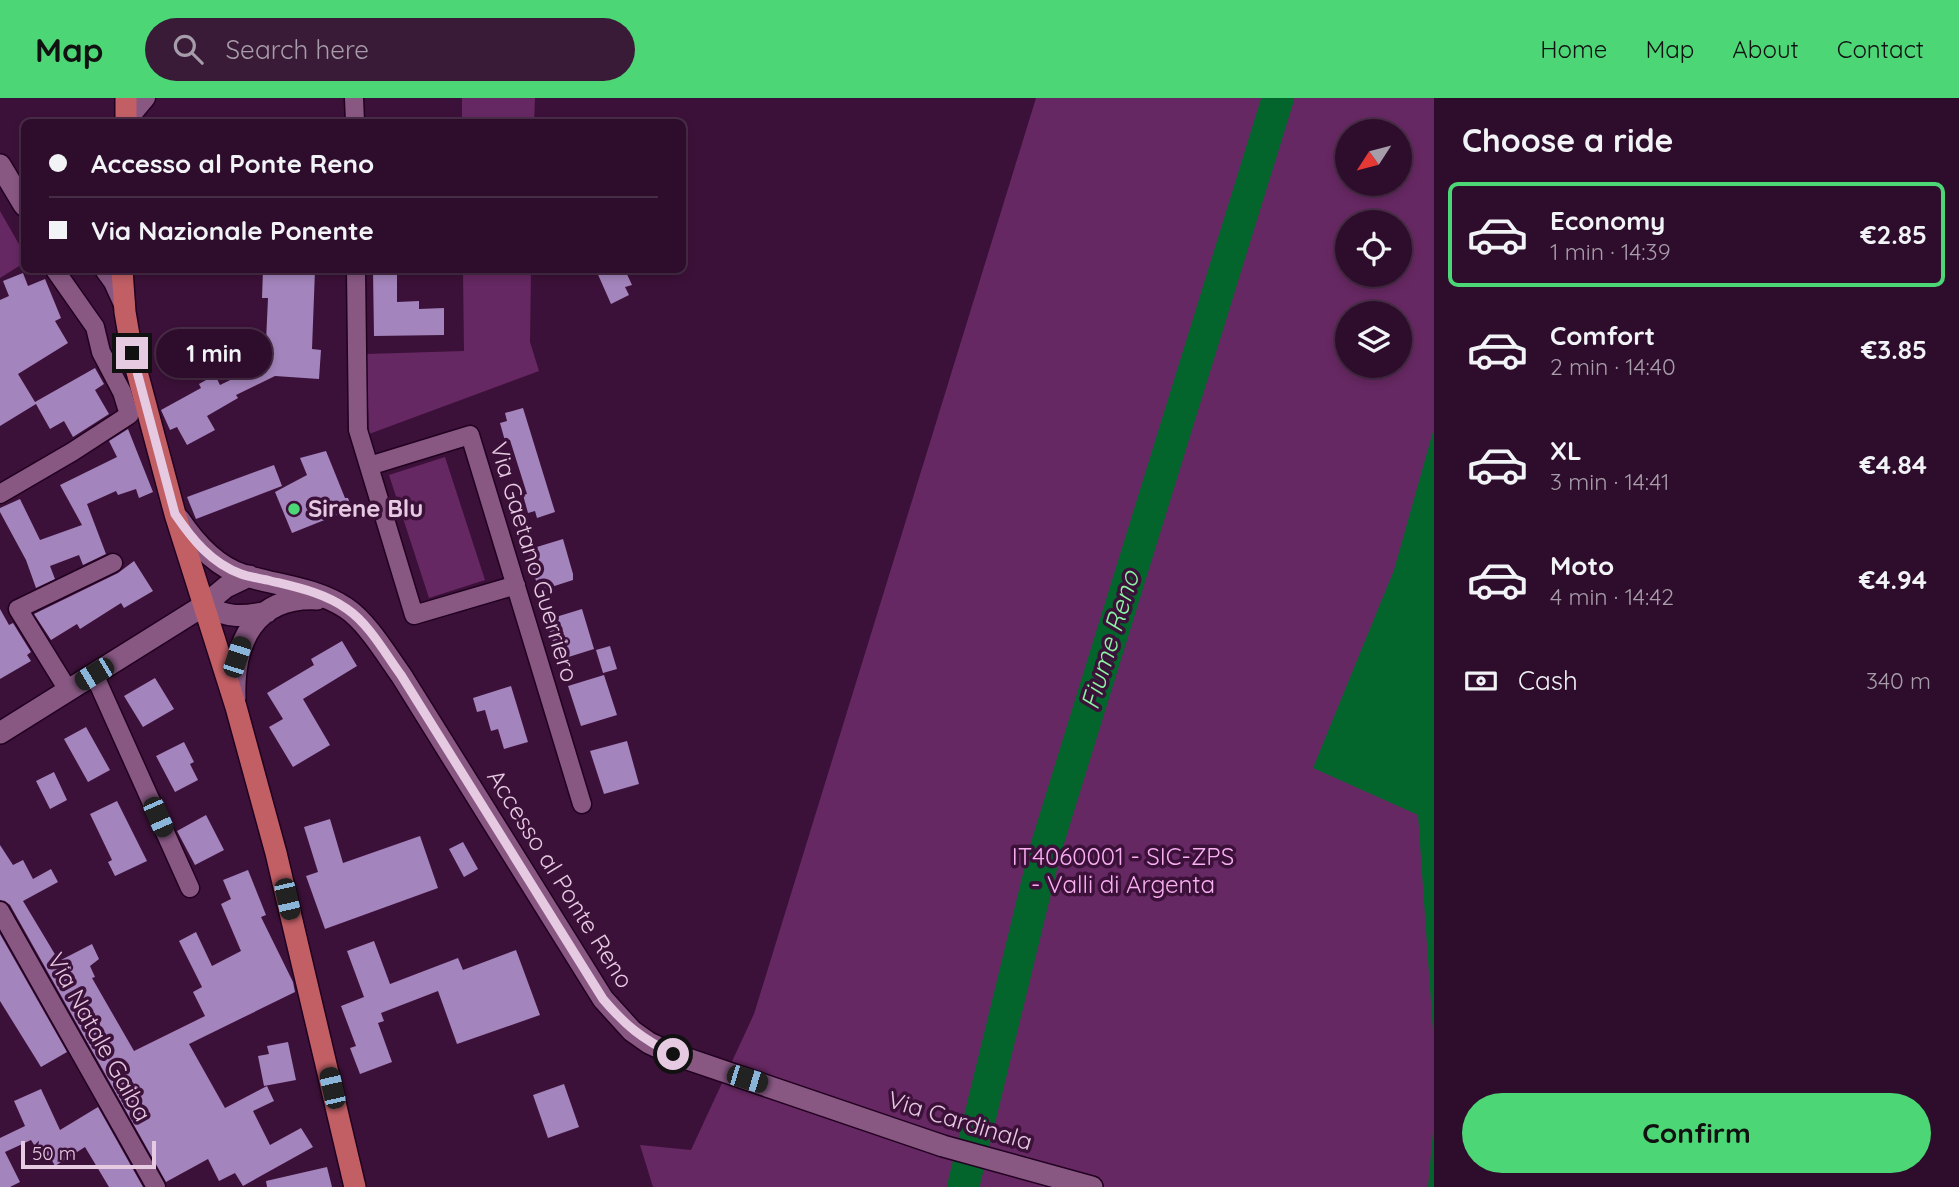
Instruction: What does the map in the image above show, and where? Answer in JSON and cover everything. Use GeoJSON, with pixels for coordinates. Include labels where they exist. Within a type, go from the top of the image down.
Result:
{"type":"FeatureCollection","features":[{"type":"Feature","properties":{"kind":"main road"},"geometry":{"type":"LineString","coordinates":[[126,98],[127,119]]}},
{"type":"Feature","properties":{"kind":"main road"},"geometry":{"type":"LineString","coordinates":[[0,165],[21,200]]}},
{"type":"Feature","properties":{"kind":"main road"},"geometry":{"type":"LineString","coordinates":[[108,273],[124,303]]}},
{"type":"Feature","properties":{"kind":"main road"},"geometry":{"type":"LineString","coordinates":[[122,273],[132,353],[175,514],[236,707],[276,853],[355,1187]]}},
{"type":"Feature","properties":{"kind":"main road","name":"Accesso al Ponte Reno"},"geometry":{"type":"LineString","coordinates":[[175,514],[204,552],[223,565],[241,575],[322,594],[349,610],[368,629],[401,675],[603,999],[632,1031],[649,1043],[673,1054],[813,1101]]}},
{"type":"Feature","properties":{"kind":"main road"},"geometry":{"type":"LineString","coordinates":[[0,733],[203,606],[226,587],[249,576]]}},
{"type":"Feature","properties":{"kind":"main road"},"geometry":{"type":"LineString","coordinates":[[236,707],[234,679],[237,657],[242,643],[257,620],[267,612],[296,599],[331,599]]}},
{"type":"Feature","properties":{"kind":"main road"},"geometry":{"type":"LineString","coordinates":[[203,606],[237,617],[267,612]]}},
{"type":"Feature","properties":{"kind":"main road","name":"Via Cardinala"},"geometry":{"type":"LineString","coordinates":[[813,1101],[943,1146],[1092,1187]]}},
{"type":"Feature","properties":{"kind":"street"},"geometry":{"type":"LineString","coordinates":[[129,119],[146,98]]}},
{"type":"Feature","properties":{"kind":"street"},"geometry":{"type":"LineString","coordinates":[[354,98],[355,119]]}},
{"type":"Feature","properties":{"kind":"street"},"geometry":{"type":"LineString","coordinates":[[0,494],[129,415],[122,392],[101,352],[95,327],[57,273]]}},
{"type":"Feature","properties":{"kind":"street"},"geometry":{"type":"LineString","coordinates":[[356,273],[358,430],[414,615],[516,585]]}},
{"type":"Feature","properties":{"kind":"street","name":"Via Gaetano Guerriero"},"geometry":{"type":"LineString","coordinates":[[369,466],[470,435],[582,804]]}},
{"type":"Feature","properties":{"kind":"street"},"geometry":{"type":"LineString","coordinates":[[68,690],[18,609],[113,564]]}},
{"type":"Feature","properties":{"kind":"street"},"geometry":{"type":"LineString","coordinates":[[94,674],[190,888]]}},
{"type":"Feature","properties":{"kind":"street","name":"Via Natale Gaiba"},"geometry":{"type":"LineString","coordinates":[[0,911],[156,1187]]}},
{"type":"Feature","properties":{"kind":"green space"},"geometry":{"type":"Polygon","coordinates":[[[462,98],[535,98],[534,119],[462,119],[462,98]]]}},
{"type":"Feature","properties":{"kind":"green space","name":"IT4060001 - SIC-ZPS - Valli di Argenta"},"geometry":{"type":"Polygon","coordinates":[[[1036,98],[1434,98],[1434,1187],[653,1187],[640,1145],[691,1150],[754,1014],[1036,98]]]}},
{"type":"Feature","properties":{"kind":"green space"},"geometry":{"type":"Polygon","coordinates":[[[0,211],[21,248],[21,265],[0,278],[0,211]]]}},
{"type":"Feature","properties":{"kind":"green space"},"geometry":{"type":"Polygon","coordinates":[[[463,273],[531,273],[530,342],[539,371],[369,434],[366,354],[464,351],[463,273]]]}},
{"type":"Feature","properties":{"kind":"green space"},"geometry":{"type":"Polygon","coordinates":[[[445,457],[485,580],[429,598],[389,475],[445,457]]]}},
{"type":"Feature","properties":{"kind":"shaded area"},"geometry":{"type":"Polygon","coordinates":[[[1434,428],[1434,1046],[1418,815],[1313,768],[1394,570],[1434,428]]]}},
{"type":"Feature","properties":{"kind":"shaded area"},"geometry":{"type":"Polygon","coordinates":[[[1434,1120],[1434,1187],[1428,1187],[1434,1120]]]}},
{"type":"Feature","properties":{"kind":"building"},"geometry":{"type":"Polygon","coordinates":[[[23,273],[28,286],[45,279],[61,318],[55,321],[68,343],[18,374],[35,402],[95,368],[104,384],[95,390],[109,414],[73,437],[64,421],[50,429],[36,404],[0,426],[0,300],[9,296],[3,281],[23,273]]]}},
{"type":"Feature","properties":{"kind":"building"},"geometry":{"type":"Polygon","coordinates":[[[263,273],[315,273],[312,349],[321,350],[319,379],[275,376],[236,395],[238,398],[207,416],[215,430],[187,445],[177,427],[170,430],[161,410],[201,388],[199,384],[215,375],[220,385],[265,363],[268,298],[262,298],[263,273]]]}},
{"type":"Feature","properties":{"kind":"building"},"geometry":{"type":"Polygon","coordinates":[[[373,273],[397,273],[397,302],[419,301],[419,309],[444,308],[444,335],[374,336],[373,273]]]}},
{"type":"Feature","properties":{"kind":"building"},"geometry":{"type":"Polygon","coordinates":[[[597,273],[626,273],[632,285],[625,287],[629,295],[611,304],[597,273]]]}},
{"type":"Feature","properties":{"kind":"building"},"geometry":{"type":"Polygon","coordinates":[[[523,408],[555,512],[537,518],[535,511],[528,513],[523,495],[527,494],[510,440],[505,441],[500,423],[507,421],[505,413],[523,408]]]}},
{"type":"Feature","properties":{"kind":"building"},"geometry":{"type":"Polygon","coordinates":[[[128,429],[153,492],[139,498],[136,489],[118,495],[116,491],[87,504],[106,554],[83,565],[79,555],[50,566],[55,579],[36,588],[26,560],[0,508],[20,499],[40,540],[82,525],[60,485],[117,457],[109,441],[128,429]]]}},
{"type":"Feature","properties":{"kind":"building"},"geometry":{"type":"Polygon","coordinates":[[[326,451],[352,509],[292,533],[275,492],[307,475],[300,458],[326,451]]]}},
{"type":"Feature","properties":{"kind":"building"},"geometry":{"type":"Polygon","coordinates":[[[274,465],[282,486],[196,519],[187,497],[274,465]]]}},
{"type":"Feature","properties":{"kind":"building"},"geometry":{"type":"Polygon","coordinates":[[[563,539],[573,580],[539,591],[527,550],[563,539]]]}},
{"type":"Feature","properties":{"kind":"building"},"geometry":{"type":"Polygon","coordinates":[[[134,561],[153,591],[124,608],[121,603],[80,629],[77,624],[51,640],[34,614],[118,573],[134,561]]]}},
{"type":"Feature","properties":{"kind":"building"},"geometry":{"type":"Polygon","coordinates":[[[0,609],[9,625],[13,623],[31,652],[27,655],[31,661],[0,679],[0,609]]]}},
{"type":"Feature","properties":{"kind":"building"},"geometry":{"type":"Polygon","coordinates":[[[582,609],[594,649],[559,660],[546,620],[582,609]]]}},
{"type":"Feature","properties":{"kind":"building"},"geometry":{"type":"Polygon","coordinates":[[[342,641],[357,666],[303,699],[330,745],[293,767],[269,727],[283,719],[267,693],[314,665],[311,659],[342,641]]]}},
{"type":"Feature","properties":{"kind":"building"},"geometry":{"type":"Polygon","coordinates":[[[610,646],[617,669],[603,673],[596,650],[610,646]]]}},
{"type":"Feature","properties":{"kind":"building"},"geometry":{"type":"Polygon","coordinates":[[[604,675],[617,715],[581,726],[568,686],[604,675]]]}},
{"type":"Feature","properties":{"kind":"building"},"geometry":{"type":"Polygon","coordinates":[[[155,678],[174,709],[143,727],[124,696],[155,678]]]}},
{"type":"Feature","properties":{"kind":"building"},"geometry":{"type":"Polygon","coordinates":[[[511,686],[528,742],[504,749],[498,729],[491,731],[485,710],[477,712],[473,698],[511,686]]]}},
{"type":"Feature","properties":{"kind":"building"},"geometry":{"type":"Polygon","coordinates":[[[86,727],[110,770],[88,782],[64,739],[86,727]]]}},
{"type":"Feature","properties":{"kind":"building"},"geometry":{"type":"Polygon","coordinates":[[[627,741],[639,784],[604,794],[590,751],[627,741]]]}},
{"type":"Feature","properties":{"kind":"building"},"geometry":{"type":"Polygon","coordinates":[[[184,742],[194,762],[190,764],[198,780],[175,792],[156,756],[184,742]]]}},
{"type":"Feature","properties":{"kind":"building"},"geometry":{"type":"Polygon","coordinates":[[[54,772],[67,800],[50,809],[36,781],[54,772]]]}},
{"type":"Feature","properties":{"kind":"building"},"geometry":{"type":"Polygon","coordinates":[[[117,801],[147,861],[115,876],[108,862],[112,860],[90,814],[117,801]]]}},
{"type":"Feature","properties":{"kind":"building"},"geometry":{"type":"Polygon","coordinates":[[[206,815],[224,850],[195,865],[177,831],[206,815]]]}},
{"type":"Feature","properties":{"kind":"building"},"geometry":{"type":"Polygon","coordinates":[[[330,819],[343,863],[420,836],[438,888],[325,929],[306,876],[318,872],[304,827],[330,819]]]}},
{"type":"Feature","properties":{"kind":"building"},"geometry":{"type":"Polygon","coordinates":[[[463,842],[478,869],[464,877],[449,849],[463,842]]]}},
{"type":"Feature","properties":{"kind":"building"},"geometry":{"type":"Polygon","coordinates":[[[0,845],[13,865],[23,860],[33,879],[51,869],[58,882],[23,901],[59,961],[92,944],[99,959],[90,966],[95,977],[92,978],[134,1051],[205,1016],[193,992],[202,987],[179,941],[196,932],[212,966],[241,951],[221,904],[231,899],[223,880],[248,870],[266,915],[261,917],[293,982],[295,992],[189,1044],[225,1108],[267,1086],[274,1101],[253,1111],[270,1145],[301,1128],[313,1147],[243,1186],[235,1173],[219,1181],[208,1159],[166,1182],[10,905],[0,900],[0,845]]]}},
{"type":"Feature","properties":{"kind":"building"},"geometry":{"type":"Polygon","coordinates":[[[0,934],[67,1052],[41,1067],[0,1001],[0,934]]]}},
{"type":"Feature","properties":{"kind":"building"},"geometry":{"type":"Polygon","coordinates":[[[374,941],[390,984],[458,958],[463,970],[516,950],[540,1015],[457,1044],[438,991],[381,1013],[384,1021],[378,1023],[392,1062],[360,1074],[350,1048],[356,1046],[341,1006],[364,997],[347,951],[374,941]]]}},
{"type":"Feature","properties":{"kind":"building"},"geometry":{"type":"Polygon","coordinates":[[[288,1042],[296,1080],[264,1086],[258,1056],[269,1054],[267,1046],[288,1042]]]}},
{"type":"Feature","properties":{"kind":"building"},"geometry":{"type":"Polygon","coordinates":[[[564,1084],[579,1127],[548,1138],[533,1095],[564,1084]]]}},
{"type":"Feature","properties":{"kind":"building"},"geometry":{"type":"Polygon","coordinates":[[[41,1089],[60,1130],[98,1107],[143,1187],[109,1187],[85,1147],[55,1166],[49,1155],[43,1159],[31,1140],[5,1152],[20,1182],[10,1187],[0,1187],[0,1138],[25,1126],[14,1101],[41,1089]]]}},
{"type":"Feature","properties":{"kind":"building"},"geometry":{"type":"Polygon","coordinates":[[[327,1167],[332,1187],[267,1187],[266,1181],[327,1167]]]}},
{"type":"Feature","properties":{"kind":"waterway","name":"Fiume Reno"},"geometry":{"type":"LineString","coordinates":[[963,1187],[1045,851],[1278,98]]}},
{"type":"Feature","properties":{"kind":"place","name":"Sirene Blu"},"geometry":{"type":"Point","coordinates":[294,509]}},
{"type":"Feature","properties":{"kind":"route"},"geometry":{"type":"LineString","coordinates":[[132,353],[175,514],[191,536],[204,552],[241,575],[322,594],[349,610],[368,629],[401,675],[603,999],[632,1031],[649,1043],[673,1054]]}}]}
